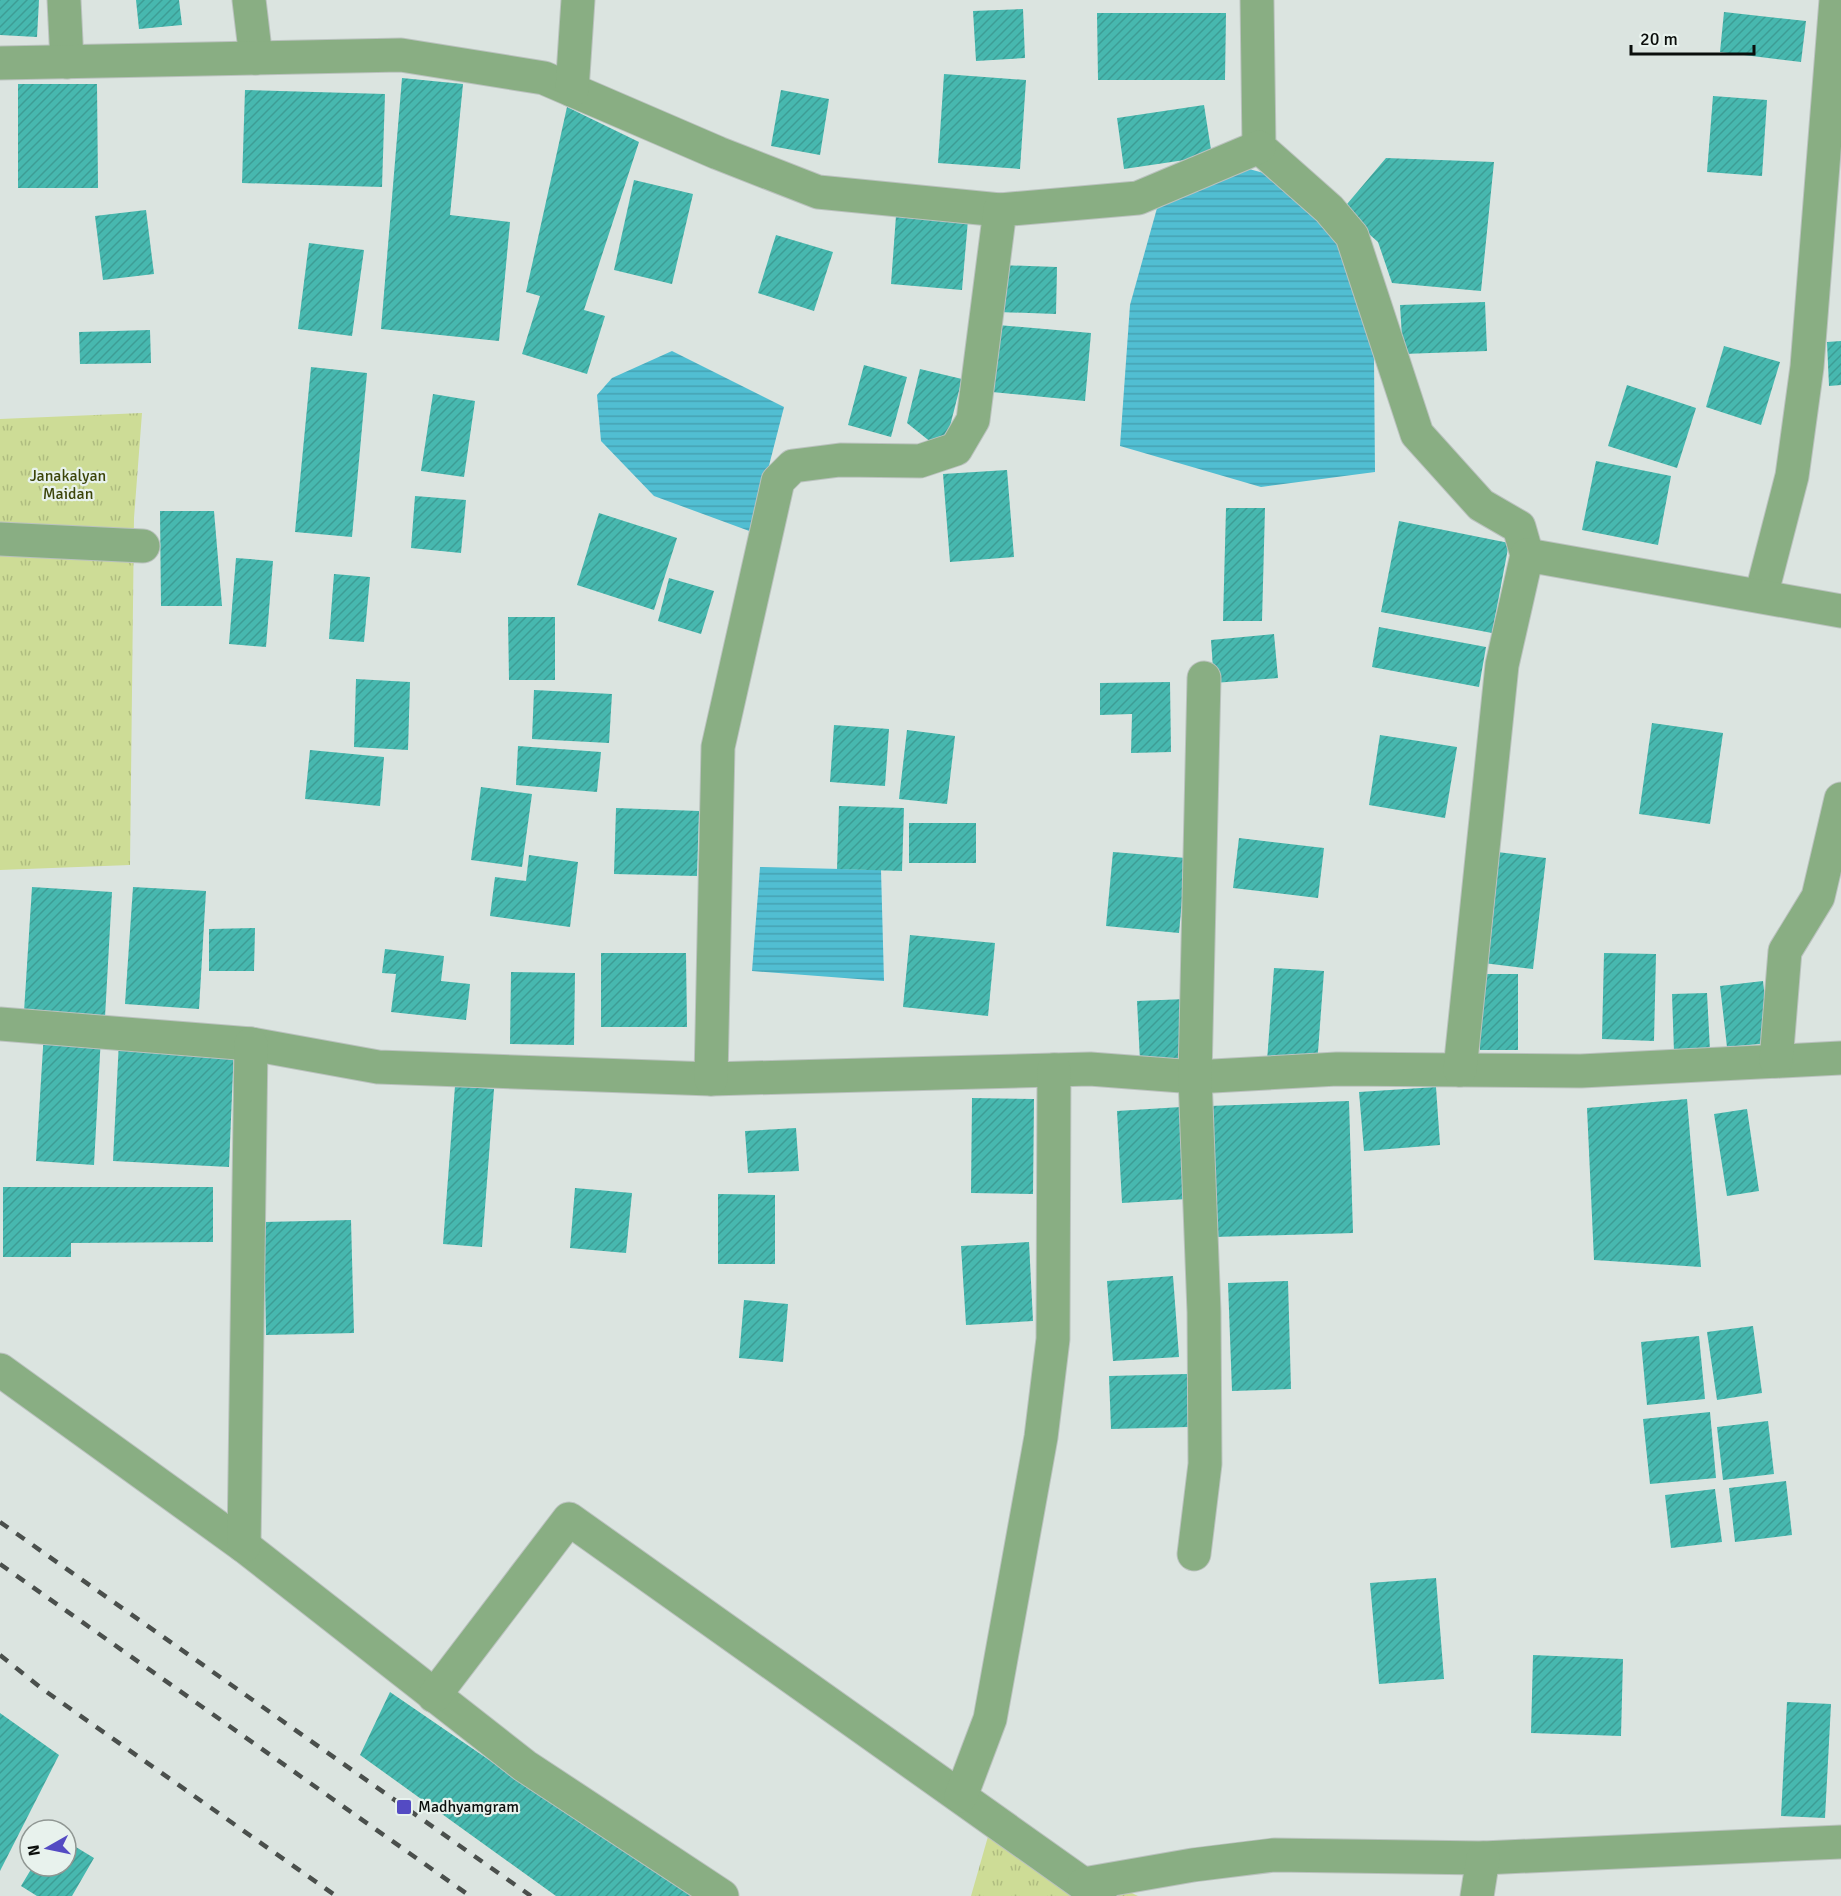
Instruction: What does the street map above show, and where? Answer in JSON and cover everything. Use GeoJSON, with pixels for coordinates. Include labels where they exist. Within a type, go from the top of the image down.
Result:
{"type":"FeatureCollection","features":[{"type":"Feature","properties":{"kind":"street"},"geometry":{"type":"LineString","coordinates":[[64,0],[68,62]]}},
{"type":"Feature","properties":{"kind":"street"},"geometry":{"type":"LineString","coordinates":[[249,0],[256,58]]}},
{"type":"Feature","properties":{"kind":"street"},"geometry":{"type":"LineString","coordinates":[[572,90],[578,0]]}},
{"type":"Feature","properties":{"kind":"street"},"geometry":{"type":"LineString","coordinates":[[1257,0],[1259,147],[1329,209],[1352,236],[1417,434],[1481,505],[1519,527],[1527,555],[1502,665],[1460,1070]]}},
{"type":"Feature","properties":{"kind":"street"},"geometry":{"type":"LineString","coordinates":[[1761,596],[1792,477],[1807,367],[1836,0]]}},
{"type":"Feature","properties":{"kind":"street"},"geometry":{"type":"LineString","coordinates":[[0,63],[401,55],[544,78],[718,153],[818,192],[1000,210],[1138,198],[1259,147]]}},
{"type":"Feature","properties":{"kind":"street"},"geometry":{"type":"LineString","coordinates":[[711,1079],[718,747],[778,481],[793,466],[840,460],[920,461],[956,448],[973,420],[1000,210]]}},
{"type":"Feature","properties":{"kind":"street"},"geometry":{"type":"LineString","coordinates":[[0,539],[143,546]]}},
{"type":"Feature","properties":{"kind":"street"},"geometry":{"type":"LineString","coordinates":[[1527,555],[1841,611]]}},
{"type":"Feature","properties":{"kind":"street"},"geometry":{"type":"LineString","coordinates":[[1194,1554],[1205,1464],[1204,1312],[1194,1077],[1204,678]]}},
{"type":"Feature","properties":{"kind":"street"},"geometry":{"type":"LineString","coordinates":[[1776,1061],[1785,951],[1818,897],[1841,799]]}},
{"type":"Feature","properties":{"kind":"street"},"geometry":{"type":"LineString","coordinates":[[0,1024],[251,1044],[378,1067],[711,1079],[1090,1069],[1194,1077],[1337,1069],[1581,1071],[1841,1058]]}},
{"type":"Feature","properties":{"kind":"street"},"geometry":{"type":"LineString","coordinates":[[244,1546],[251,1044]]}},
{"type":"Feature","properties":{"kind":"street"},"geometry":{"type":"LineString","coordinates":[[961,1796],[990,1719],[1041,1437],[1053,1339],[1054,1070]]}},
{"type":"Feature","properties":{"kind":"street"},"geometry":{"type":"LineString","coordinates":[[0,1370],[244,1546],[525,1766],[722,1896]]}},
{"type":"Feature","properties":{"kind":"street"},"geometry":{"type":"LineString","coordinates":[[434,1696],[569,1518],[1092,1890],[1193,1865],[1274,1855],[1483,1858],[1841,1842]]}},
{"type":"Feature","properties":{"kind":"street"},"geometry":{"type":"LineString","coordinates":[[1477,1896],[1483,1858]]}},
{"type":"Feature","properties":{"kind":"green space","name":"Janakalyan Maidan"},"geometry":{"type":"Polygon","coordinates":[[[142,413],[134,518],[130,865],[0,870],[0,419],[142,413]]]}},
{"type":"Feature","properties":{"kind":"green space"},"geometry":{"type":"Polygon","coordinates":[[[991,1826],[1138,1896],[971,1896],[991,1826]]]}},
{"type":"Feature","properties":{"kind":"water"},"geometry":{"type":"Polygon","coordinates":[[[1227,163],[1304,184],[1345,251],[1374,358],[1375,472],[1261,487],[1120,446],[1130,305],[1159,201],[1227,163]]]}},
{"type":"Feature","properties":{"kind":"water"},"geometry":{"type":"Polygon","coordinates":[[[672,351],[784,407],[752,532],[654,496],[601,441],[597,395],[612,378],[672,351]]]}},
{"type":"Feature","properties":{"kind":"water"},"geometry":{"type":"Polygon","coordinates":[[[760,867],[881,870],[884,981],[752,971],[760,867]]]}},
{"type":"Feature","properties":{"kind":"building"},"geometry":{"type":"Polygon","coordinates":[[[0,0],[39,0],[37,37],[0,35],[0,0]]]}},
{"type":"Feature","properties":{"kind":"building"},"geometry":{"type":"Polygon","coordinates":[[[136,0],[179,0],[182,25],[139,29],[136,0]]]}},
{"type":"Feature","properties":{"kind":"building"},"geometry":{"type":"Polygon","coordinates":[[[1023,9],[1025,58],[976,61],[973,11],[1023,9]]]}},
{"type":"Feature","properties":{"kind":"building"},"geometry":{"type":"Polygon","coordinates":[[[1724,12],[1806,21],[1801,62],[1720,52],[1724,12]]]}},
{"type":"Feature","properties":{"kind":"building"},"geometry":{"type":"Polygon","coordinates":[[[1097,13],[1226,13],[1225,80],[1098,80],[1097,13]]]}},
{"type":"Feature","properties":{"kind":"building"},"geometry":{"type":"Polygon","coordinates":[[[944,74],[1026,80],[1020,169],[938,163],[944,74]]]}},
{"type":"Feature","properties":{"kind":"building"},"geometry":{"type":"Polygon","coordinates":[[[402,78],[463,84],[450,215],[510,222],[499,341],[381,329],[402,78]]]}},
{"type":"Feature","properties":{"kind":"building"},"geometry":{"type":"Polygon","coordinates":[[[18,84],[97,84],[98,188],[18,188],[18,84]]]}},
{"type":"Feature","properties":{"kind":"building"},"geometry":{"type":"Polygon","coordinates":[[[245,90],[385,94],[382,187],[242,183],[245,90]]]}},
{"type":"Feature","properties":{"kind":"building"},"geometry":{"type":"Polygon","coordinates":[[[781,90],[829,99],[820,155],[771,146],[781,90]]]}},
{"type":"Feature","properties":{"kind":"building"},"geometry":{"type":"Polygon","coordinates":[[[1713,96],[1767,100],[1762,176],[1707,172],[1713,96]]]}},
{"type":"Feature","properties":{"kind":"building"},"geometry":{"type":"Polygon","coordinates":[[[1204,105],[1212,156],[1124,169],[1117,118],[1204,105]]]}},
{"type":"Feature","properties":{"kind":"building"},"geometry":{"type":"Polygon","coordinates":[[[567,107],[639,142],[584,310],[605,316],[587,374],[522,354],[540,296],[526,292],[567,107]]]}},
{"type":"Feature","properties":{"kind":"building"},"geometry":{"type":"Polygon","coordinates":[[[1386,158],[1494,162],[1481,291],[1392,283],[1378,242],[1342,210],[1386,158]]]}},
{"type":"Feature","properties":{"kind":"building"},"geometry":{"type":"Polygon","coordinates":[[[634,180],[693,194],[672,284],[614,270],[634,180]]]}},
{"type":"Feature","properties":{"kind":"building"},"geometry":{"type":"Polygon","coordinates":[[[897,202],[969,208],[962,290],[891,284],[897,202]]]}},
{"type":"Feature","properties":{"kind":"building"},"geometry":{"type":"Polygon","coordinates":[[[146,210],[154,274],[103,280],[95,216],[146,210]]]}},
{"type":"Feature","properties":{"kind":"building"},"geometry":{"type":"Polygon","coordinates":[[[776,235],[833,252],[814,311],[758,293],[776,235]]]}},
{"type":"Feature","properties":{"kind":"building"},"geometry":{"type":"Polygon","coordinates":[[[309,243],[364,250],[352,336],[298,329],[309,243]]]}},
{"type":"Feature","properties":{"kind":"building"},"geometry":{"type":"Polygon","coordinates":[[[1000,265],[1057,267],[1056,314],[998,312],[1000,265]]]}},
{"type":"Feature","properties":{"kind":"building"},"geometry":{"type":"Polygon","coordinates":[[[1485,302],[1487,351],[1403,354],[1400,305],[1485,302]]]}},
{"type":"Feature","properties":{"kind":"building"},"geometry":{"type":"Polygon","coordinates":[[[998,325],[1091,333],[1085,401],[992,392],[998,325]]]}},
{"type":"Feature","properties":{"kind":"building"},"geometry":{"type":"Polygon","coordinates":[[[150,330],[151,363],[80,364],[79,332],[150,330]]]}},
{"type":"Feature","properties":{"kind":"building"},"geometry":{"type":"Polygon","coordinates":[[[1841,341],[1841,385],[1829,386],[1827,342],[1841,341]]]}},
{"type":"Feature","properties":{"kind":"building"},"geometry":{"type":"Polygon","coordinates":[[[1724,346],[1780,362],[1761,425],[1706,407],[1724,346]]]}},
{"type":"Feature","properties":{"kind":"building"},"geometry":{"type":"Polygon","coordinates":[[[864,365],[907,377],[891,437],[848,425],[864,365]]]}},
{"type":"Feature","properties":{"kind":"building"},"geometry":{"type":"Polygon","coordinates":[[[311,367],[367,373],[352,537],[295,532],[311,367]]]}},
{"type":"Feature","properties":{"kind":"building"},"geometry":{"type":"Polygon","coordinates":[[[920,369],[962,379],[948,434],[932,443],[907,423],[920,369]]]}},
{"type":"Feature","properties":{"kind":"building"},"geometry":{"type":"Polygon","coordinates":[[[1627,385],[1696,408],[1677,468],[1608,446],[1627,385]]]}},
{"type":"Feature","properties":{"kind":"building"},"geometry":{"type":"Polygon","coordinates":[[[433,394],[475,401],[464,477],[421,471],[433,394]]]}},
{"type":"Feature","properties":{"kind":"building"},"geometry":{"type":"Polygon","coordinates":[[[1596,461],[1671,476],[1658,545],[1582,530],[1596,461]]]}},
{"type":"Feature","properties":{"kind":"building"},"geometry":{"type":"Polygon","coordinates":[[[1007,470],[1014,557],[950,562],[943,474],[1007,470]]]}},
{"type":"Feature","properties":{"kind":"building"},"geometry":{"type":"Polygon","coordinates":[[[415,496],[466,500],[461,553],[411,548],[415,496]]]}},
{"type":"Feature","properties":{"kind":"building"},"geometry":{"type":"Polygon","coordinates":[[[1226,508],[1265,508],[1262,621],[1223,621],[1226,508]]]}},
{"type":"Feature","properties":{"kind":"building"},"geometry":{"type":"Polygon","coordinates":[[[160,511],[214,511],[222,606],[161,606],[160,511]]]}},
{"type":"Feature","properties":{"kind":"building"},"geometry":{"type":"Polygon","coordinates":[[[599,513],[677,538],[654,610],[577,585],[599,513]]]}},
{"type":"Feature","properties":{"kind":"building"},"geometry":{"type":"Polygon","coordinates":[[[1399,521],[1509,543],[1492,633],[1381,612],[1399,521]]]}},
{"type":"Feature","properties":{"kind":"building"},"geometry":{"type":"Polygon","coordinates":[[[236,558],[273,561],[266,647],[229,644],[236,558]]]}},
{"type":"Feature","properties":{"kind":"building"},"geometry":{"type":"Polygon","coordinates":[[[334,574],[370,577],[364,642],[329,639],[334,574]]]}},
{"type":"Feature","properties":{"kind":"building"},"geometry":{"type":"Polygon","coordinates":[[[669,578],[714,591],[701,634],[658,621],[669,578]]]}},
{"type":"Feature","properties":{"kind":"building"},"geometry":{"type":"Polygon","coordinates":[[[508,617],[555,617],[555,680],[509,680],[508,617]]]}},
{"type":"Feature","properties":{"kind":"building"},"geometry":{"type":"Polygon","coordinates":[[[1379,627],[1486,647],[1479,687],[1372,667],[1379,627]]]}},
{"type":"Feature","properties":{"kind":"building"},"geometry":{"type":"Polygon","coordinates":[[[1274,634],[1278,678],[1214,683],[1211,640],[1274,634]]]}},
{"type":"Feature","properties":{"kind":"building"},"geometry":{"type":"Polygon","coordinates":[[[356,679],[410,682],[408,750],[354,747],[356,679]]]}},
{"type":"Feature","properties":{"kind":"building"},"geometry":{"type":"Polygon","coordinates":[[[1170,682],[1171,752],[1131,753],[1132,714],[1100,715],[1100,683],[1170,682]]]}},
{"type":"Feature","properties":{"kind":"building"},"geometry":{"type":"Polygon","coordinates":[[[534,690],[612,694],[609,743],[532,739],[534,690]]]}},
{"type":"Feature","properties":{"kind":"building"},"geometry":{"type":"Polygon","coordinates":[[[1652,723],[1723,733],[1710,824],[1639,814],[1652,723]]]}},
{"type":"Feature","properties":{"kind":"building"},"geometry":{"type":"Polygon","coordinates":[[[834,725],[889,729],[885,786],[830,782],[834,725]]]}},
{"type":"Feature","properties":{"kind":"building"},"geometry":{"type":"Polygon","coordinates":[[[907,730],[955,736],[947,804],[899,799],[907,730]]]}},
{"type":"Feature","properties":{"kind":"building"},"geometry":{"type":"Polygon","coordinates":[[[1380,735],[1457,747],[1445,818],[1369,805],[1380,735]]]}},
{"type":"Feature","properties":{"kind":"building"},"geometry":{"type":"Polygon","coordinates":[[[518,746],[601,752],[597,792],[516,785],[518,746]]]}},
{"type":"Feature","properties":{"kind":"building"},"geometry":{"type":"Polygon","coordinates":[[[310,750],[384,757],[380,806],[305,799],[310,750]]]}},
{"type":"Feature","properties":{"kind":"building"},"geometry":{"type":"Polygon","coordinates":[[[481,787],[532,794],[522,867],[471,860],[481,787]]]}},
{"type":"Feature","properties":{"kind":"building"},"geometry":{"type":"Polygon","coordinates":[[[839,806],[904,808],[902,871],[837,869],[839,806]]]}},
{"type":"Feature","properties":{"kind":"building"},"geometry":{"type":"Polygon","coordinates":[[[616,808],[699,811],[697,876],[614,874],[616,808]]]}},
{"type":"Feature","properties":{"kind":"building"},"geometry":{"type":"Polygon","coordinates":[[[909,823],[976,823],[976,863],[909,863],[909,823]]]}},
{"type":"Feature","properties":{"kind":"building"},"geometry":{"type":"Polygon","coordinates":[[[1239,838],[1324,848],[1318,898],[1233,888],[1239,838]]]}},
{"type":"Feature","properties":{"kind":"building"},"geometry":{"type":"Polygon","coordinates":[[[1489,851],[1546,858],[1533,969],[1475,962],[1489,851]]]}},
{"type":"Feature","properties":{"kind":"building"},"geometry":{"type":"Polygon","coordinates":[[[1113,852],[1186,858],[1179,933],[1106,926],[1113,852]]]}},
{"type":"Feature","properties":{"kind":"building"},"geometry":{"type":"Polygon","coordinates":[[[529,855],[578,862],[570,927],[490,916],[495,877],[526,881],[529,855]]]}},
{"type":"Feature","properties":{"kind":"building"},"geometry":{"type":"Polygon","coordinates":[[[32,887],[112,892],[105,1017],[24,1012],[32,887]]]}},
{"type":"Feature","properties":{"kind":"building"},"geometry":{"type":"Polygon","coordinates":[[[133,887],[206,891],[199,1009],[125,1004],[133,887]]]}},
{"type":"Feature","properties":{"kind":"building"},"geometry":{"type":"Polygon","coordinates":[[[255,928],[254,971],[209,971],[209,929],[255,928]]]}},
{"type":"Feature","properties":{"kind":"building"},"geometry":{"type":"Polygon","coordinates":[[[910,935],[995,943],[988,1016],[903,1007],[910,935]]]}},
{"type":"Feature","properties":{"kind":"building"},"geometry":{"type":"Polygon","coordinates":[[[385,949],[444,956],[441,981],[470,984],[466,1020],[391,1012],[396,974],[382,973],[385,949]]]}},
{"type":"Feature","properties":{"kind":"building"},"geometry":{"type":"Polygon","coordinates":[[[601,953],[686,953],[687,1027],[601,1027],[601,953]]]}},
{"type":"Feature","properties":{"kind":"building"},"geometry":{"type":"Polygon","coordinates":[[[1604,953],[1656,954],[1654,1041],[1602,1039],[1604,953]]]}},
{"type":"Feature","properties":{"kind":"building"},"geometry":{"type":"Polygon","coordinates":[[[1274,968],[1324,971],[1317,1065],[1267,1061],[1274,968]]]}},
{"type":"Feature","properties":{"kind":"building"},"geometry":{"type":"Polygon","coordinates":[[[511,972],[575,973],[574,1045],[510,1044],[511,972]]]}},
{"type":"Feature","properties":{"kind":"building"},"geometry":{"type":"Polygon","coordinates":[[[1480,974],[1518,974],[1518,1050],[1480,1050],[1480,974]]]}},
{"type":"Feature","properties":{"kind":"building"},"geometry":{"type":"Polygon","coordinates":[[[1763,981],[1770,1043],[1727,1047],[1720,986],[1763,981]]]}},
{"type":"Feature","properties":{"kind":"building"},"geometry":{"type":"Polygon","coordinates":[[[1707,993],[1710,1051],[1674,1052],[1672,994],[1707,993]]]}},
{"type":"Feature","properties":{"kind":"building"},"geometry":{"type":"Polygon","coordinates":[[[1186,999],[1189,1059],[1140,1061],[1137,1001],[1186,999]]]}},
{"type":"Feature","properties":{"kind":"building"},"geometry":{"type":"Polygon","coordinates":[[[44,1032],[101,1036],[94,1165],[36,1161],[44,1032]]]}},
{"type":"Feature","properties":{"kind":"building"},"geometry":{"type":"Polygon","coordinates":[[[119,1041],[234,1046],[229,1167],[113,1161],[119,1041]]]}},
{"type":"Feature","properties":{"kind":"building"},"geometry":{"type":"Polygon","coordinates":[[[455,1086],[494,1089],[482,1247],[443,1244],[455,1086]]]}},
{"type":"Feature","properties":{"kind":"building"},"geometry":{"type":"Polygon","coordinates":[[[1436,1087],[1440,1145],[1364,1151],[1359,1092],[1436,1087]]]}},
{"type":"Feature","properties":{"kind":"building"},"geometry":{"type":"Polygon","coordinates":[[[972,1098],[1034,1099],[1033,1194],[971,1193],[972,1098]]]}},
{"type":"Feature","properties":{"kind":"building"},"geometry":{"type":"Polygon","coordinates":[[[1687,1099],[1701,1267],[1594,1260],[1587,1108],[1687,1099]]]}},
{"type":"Feature","properties":{"kind":"building"},"geometry":{"type":"Polygon","coordinates":[[[1349,1101],[1353,1233],[1214,1237],[1209,1106],[1349,1101]]]}},
{"type":"Feature","properties":{"kind":"building"},"geometry":{"type":"Polygon","coordinates":[[[1181,1107],[1187,1199],[1122,1203],[1117,1111],[1181,1107]]]}},
{"type":"Feature","properties":{"kind":"building"},"geometry":{"type":"Polygon","coordinates":[[[1747,1109],[1759,1191],[1727,1196],[1714,1114],[1747,1109]]]}},
{"type":"Feature","properties":{"kind":"building"},"geometry":{"type":"Polygon","coordinates":[[[796,1128],[799,1171],[748,1173],[745,1131],[796,1128]]]}},
{"type":"Feature","properties":{"kind":"building"},"geometry":{"type":"Polygon","coordinates":[[[3,1187],[213,1187],[213,1242],[71,1243],[71,1257],[3,1257],[3,1187]]]}},
{"type":"Feature","properties":{"kind":"building"},"geometry":{"type":"Polygon","coordinates":[[[575,1188],[632,1193],[626,1253],[570,1248],[575,1188]]]}},
{"type":"Feature","properties":{"kind":"building"},"geometry":{"type":"Polygon","coordinates":[[[718,1194],[775,1195],[775,1264],[718,1264],[718,1194]]]}},
{"type":"Feature","properties":{"kind":"building"},"geometry":{"type":"Polygon","coordinates":[[[351,1220],[354,1333],[266,1335],[264,1222],[351,1220]]]}},
{"type":"Feature","properties":{"kind":"building"},"geometry":{"type":"Polygon","coordinates":[[[1029,1242],[1033,1321],[966,1325],[961,1246],[1029,1242]]]}},
{"type":"Feature","properties":{"kind":"building"},"geometry":{"type":"Polygon","coordinates":[[[1173,1276],[1179,1357],[1113,1361],[1107,1281],[1173,1276]]]}},
{"type":"Feature","properties":{"kind":"building"},"geometry":{"type":"Polygon","coordinates":[[[1288,1281],[1291,1389],[1232,1391],[1228,1283],[1288,1281]]]}},
{"type":"Feature","properties":{"kind":"building"},"geometry":{"type":"Polygon","coordinates":[[[744,1300],[788,1304],[783,1362],[739,1358],[744,1300]]]}},
{"type":"Feature","properties":{"kind":"building"},"geometry":{"type":"Polygon","coordinates":[[[1753,1326],[1762,1393],[1717,1400],[1707,1332],[1753,1326]]]}},
{"type":"Feature","properties":{"kind":"building"},"geometry":{"type":"Polygon","coordinates":[[[1699,1336],[1705,1399],[1647,1405],[1641,1342],[1699,1336]]]}},
{"type":"Feature","properties":{"kind":"building"},"geometry":{"type":"Polygon","coordinates":[[[1187,1374],[1188,1427],[1111,1429],[1109,1376],[1187,1374]]]}},
{"type":"Feature","properties":{"kind":"building"},"geometry":{"type":"Polygon","coordinates":[[[1710,1412],[1716,1478],[1650,1484],[1643,1419],[1710,1412]]]}},
{"type":"Feature","properties":{"kind":"building"},"geometry":{"type":"Polygon","coordinates":[[[1768,1421],[1774,1474],[1723,1480],[1717,1427],[1768,1421]]]}},
{"type":"Feature","properties":{"kind":"building"},"geometry":{"type":"Polygon","coordinates":[[[1786,1481],[1792,1535],[1735,1542],[1729,1488],[1786,1481]]]}},
{"type":"Feature","properties":{"kind":"building"},"geometry":{"type":"Polygon","coordinates":[[[1715,1489],[1722,1542],[1671,1548],[1665,1495],[1715,1489]]]}},
{"type":"Feature","properties":{"kind":"building"},"geometry":{"type":"Polygon","coordinates":[[[1436,1578],[1444,1679],[1379,1684],[1370,1583],[1436,1578]]]}},
{"type":"Feature","properties":{"kind":"building"},"geometry":{"type":"Polygon","coordinates":[[[1533,1655],[1623,1659],[1621,1736],[1531,1733],[1533,1655]]]}},
{"type":"Feature","properties":{"kind":"building","name":"Madhyamgram"},"geometry":{"type":"Polygon","coordinates":[[[390,1692],[520,1781],[698,1896],[556,1896],[360,1755],[390,1692]]]}},
{"type":"Feature","properties":{"kind":"building"},"geometry":{"type":"Polygon","coordinates":[[[1787,1702],[1831,1704],[1825,1818],[1781,1816],[1787,1702]]]}},
{"type":"Feature","properties":{"kind":"building"},"geometry":{"type":"Polygon","coordinates":[[[0,1713],[59,1755],[27,1818],[18,1818],[18,1836],[0,1871],[0,1713]]]}},
{"type":"Feature","properties":{"kind":"building"},"geometry":{"type":"Polygon","coordinates":[[[78,1848],[94,1858],[72,1896],[37,1896],[21,1886],[26,1878],[78,1878],[78,1848]]]}},
{"type":"Feature","properties":{"kind":"railway"},"geometry":{"type":"LineString","coordinates":[[0,1522],[531,1896]]}},
{"type":"Feature","properties":{"kind":"railway"},"geometry":{"type":"LineString","coordinates":[[0,1564],[470,1896]]}},
{"type":"Feature","properties":{"kind":"railway"},"geometry":{"type":"LineString","coordinates":[[0,1655],[41,1688],[336,1896]]}},
{"type":"Feature","properties":{"kind":"place","name":"Madhyamgram"},"geometry":{"type":"Point","coordinates":[404,1807]}}]}
